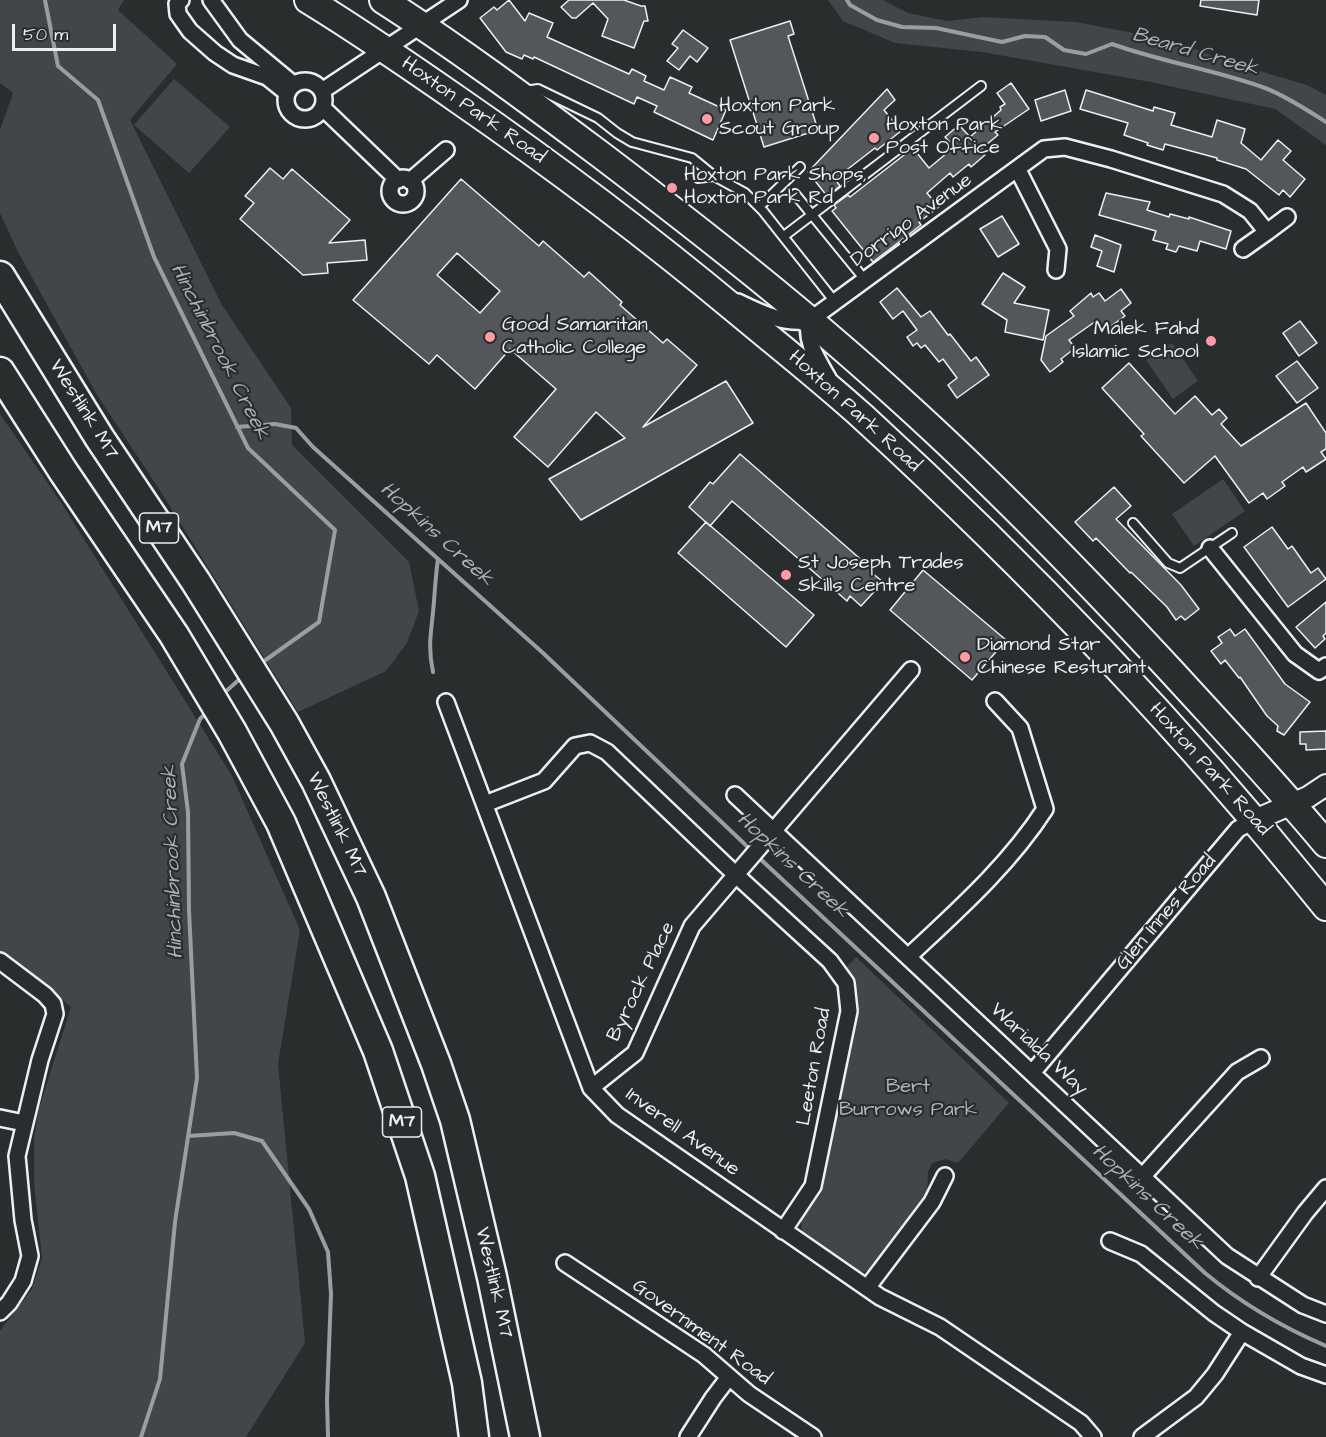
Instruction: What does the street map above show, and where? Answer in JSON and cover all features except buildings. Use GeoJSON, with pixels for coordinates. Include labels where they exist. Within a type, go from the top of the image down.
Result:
{"type":"FeatureCollection","features":[{"type":"Feature","properties":{"kind":"highway","name":"Westlink M7"},"geometry":{"type":"LineString","coordinates":[[0,276],[99,437],[196,582],[284,723],[316,781],[371,897],[436,1064],[455,1120],[492,1277],[525,1437]]}},
{"type":"Feature","properties":{"kind":"highway","name":"M7"},"geometry":{"type":"LineString","coordinates":[[0,372],[63,471],[174,635],[232,732],[281,823],[378,1051],[420,1176],[467,1383],[474,1437]]}},
{"type":"Feature","properties":{"kind":"highway"},"geometry":{"type":"LineString","coordinates":[[455,1120],[518,1304],[546,1437]]}},
{"type":"Feature","properties":{"kind":"highway","name":"M7"},"geometry":{"type":"LineString","coordinates":[[420,1176],[455,1398],[459,1437]]}},
{"type":"Feature","properties":{"kind":"main road","name":"Hoxton Park Road"},"geometry":{"type":"LineString","coordinates":[[308,0],[385,49],[586,190],[712,290],[838,395],[971,518],[1089,638],[1255,820],[1326,907]]}},
{"type":"Feature","properties":{"kind":"main road","name":"Hoxton Park Road"},"geometry":{"type":"LineString","coordinates":[[383,0],[517,92],[669,206],[810,320],[903,401],[993,486],[1118,614],[1293,804],[1326,844]]}},
{"type":"Feature","properties":{"kind":"street"},"geometry":{"type":"LineString","coordinates":[[181,0],[177,4],[178,14],[189,31],[232,65],[267,77],[290,89]]}},
{"type":"Feature","properties":{"kind":"street"},"geometry":{"type":"LineString","coordinates":[[211,0],[240,40],[290,89]]}},
{"type":"Feature","properties":{"kind":"street"},"geometry":{"type":"LineString","coordinates":[[322,91],[459,0]]}},
{"type":"Feature","properties":{"kind":"street"},"geometry":{"type":"LineString","coordinates":[[299,81],[312,82],[322,91],[325,99],[323,108],[311,118],[302,119],[294,116],[288,110],[286,101],[290,89],[299,81]]}},
{"type":"Feature","properties":{"kind":"street"},"geometry":{"type":"LineString","coordinates":[[323,108],[404,180],[446,150]]}},
{"type":"Feature","properties":{"kind":"street","name":"Dorrigo Avenue"},"geometry":{"type":"LineString","coordinates":[[810,320],[1044,149],[1065,147],[1223,194],[1250,211],[1267,232]]}},
{"type":"Feature","properties":{"kind":"street"},"geometry":{"type":"LineString","coordinates":[[1018,170],[1058,249],[1056,270]]}},
{"type":"Feature","properties":{"kind":"street"},"geometry":{"type":"LineString","coordinates":[[1243,249],[1287,217]]}},
{"type":"Feature","properties":{"kind":"street"},"geometry":{"type":"LineString","coordinates":[[712,290],[784,321],[810,320],[807,330],[809,342],[838,395]]}},
{"type":"Feature","properties":{"kind":"street"},"geometry":{"type":"LineString","coordinates":[[1210,548],[1295,654],[1319,671],[1326,666]]}},
{"type":"Feature","properties":{"kind":"street","name":"Byrock Place"},"geometry":{"type":"LineString","coordinates":[[591,1088],[635,1053],[692,926],[911,670]]}},
{"type":"Feature","properties":{"kind":"street"},"geometry":{"type":"LineString","coordinates":[[908,957],[983,885],[1034,826],[1046,808],[1020,728],[995,701]]}},
{"type":"Feature","properties":{"kind":"street","name":"Inverell Avenue"},"geometry":{"type":"LineString","coordinates":[[446,702],[591,1088],[617,1115],[880,1297],[940,1327],[1081,1423],[1093,1437]]}},
{"type":"Feature","properties":{"kind":"street","name":"Leeton Road"},"geometry":{"type":"LineString","coordinates":[[485,804],[544,781],[575,747],[590,743],[607,752],[830,962],[846,983],[849,1011],[813,1186],[783,1230]]}},
{"type":"Feature","properties":{"kind":"street","name":"Glen Innes Road"},"geometry":{"type":"LineString","coordinates":[[1032,1073],[1238,829],[1308,797],[1326,785]]}},
{"type":"Feature","properties":{"kind":"street","name":"Warialda Way"},"geometry":{"type":"LineString","coordinates":[[735,795],[1227,1256],[1302,1305],[1326,1314]]}},
{"type":"Feature","properties":{"kind":"street"},"geometry":{"type":"LineString","coordinates":[[0,961],[45,995],[53,1004],[55,1014],[17,1156],[23,1220],[30,1256],[22,1281],[9,1303],[0,1312]]}},
{"type":"Feature","properties":{"kind":"street"},"geometry":{"type":"LineString","coordinates":[[1142,1177],[1237,1072],[1261,1059]]}},
{"type":"Feature","properties":{"kind":"street"},"geometry":{"type":"LineString","coordinates":[[0,1118],[24,1123]]}},
{"type":"Feature","properties":{"kind":"street"},"geometry":{"type":"LineString","coordinates":[[867,1288],[932,1202],[945,1176]]}},
{"type":"Feature","properties":{"kind":"street"},"geometry":{"type":"LineString","coordinates":[[1258,1278],[1326,1188]]}},
{"type":"Feature","properties":{"kind":"street"},"geometry":{"type":"LineString","coordinates":[[1110,1241],[1141,1254],[1214,1313],[1242,1332],[1301,1366],[1326,1375]]}},
{"type":"Feature","properties":{"kind":"street","name":"Government Road"},"geometry":{"type":"LineString","coordinates":[[565,1263],[704,1355],[749,1394],[813,1437]]}},
{"type":"Feature","properties":{"kind":"street"},"geometry":{"type":"LineString","coordinates":[[1142,1437],[1196,1397],[1215,1374],[1242,1332]]}},
{"type":"Feature","properties":{"kind":"street"},"geometry":{"type":"LineString","coordinates":[[688,1437],[729,1377]]}},
{"type":"Feature","properties":{"kind":"lane"},"geometry":{"type":"LineString","coordinates":[[784,236],[981,86]]}},
{"type":"Feature","properties":{"kind":"lane"},"geometry":{"type":"LineString","coordinates":[[517,92],[538,89],[598,118],[632,142],[692,158],[714,176],[745,193],[759,207],[835,302]]}},
{"type":"Feature","properties":{"kind":"lane"},"geometry":{"type":"LineString","coordinates":[[759,207],[800,166]]}},
{"type":"Feature","properties":{"kind":"lane"},"geometry":{"type":"LineString","coordinates":[[698,178],[714,176]]}},
{"type":"Feature","properties":{"kind":"lane"},"geometry":{"type":"LineString","coordinates":[[795,194],[866,281]]}},
{"type":"Feature","properties":{"kind":"lane"},"geometry":{"type":"LineString","coordinates":[[1133,524],[1168,563],[1176,568],[1180,568],[1232,533]]}},
{"type":"Feature","properties":{"kind":"green space"},"geometry":{"type":"Polygon","coordinates":[[[0,0],[124,0],[118,10],[177,64],[130,120],[222,305],[291,408],[292,445],[409,562],[419,611],[407,643],[386,671],[298,712],[161,492],[97,395],[18,252],[0,213],[0,130],[13,93],[0,83],[0,0]]]}},
{"type":"Feature","properties":{"kind":"green space"},"geometry":{"type":"Polygon","coordinates":[[[828,0],[883,0],[908,13],[947,21],[984,17],[1075,22],[1171,40],[1232,63],[1307,85],[1326,95],[1326,145],[1275,109],[1151,82],[982,52],[895,43],[843,21],[828,0]]]}},
{"type":"Feature","properties":{"kind":"green space"},"geometry":{"type":"Polygon","coordinates":[[[174,79],[230,127],[189,173],[134,125],[174,79]]]}},
{"type":"Feature","properties":{"kind":"green space"},"geometry":{"type":"Polygon","coordinates":[[[1172,343],[1198,381],[1173,399],[1146,360],[1172,343]]]}},
{"type":"Feature","properties":{"kind":"green space"},"geometry":{"type":"Polygon","coordinates":[[[0,414],[62,504],[232,776],[300,930],[278,1064],[305,1343],[246,1437],[0,1437],[0,1331],[32,1289],[42,1258],[34,1183],[34,1139],[38,1112],[71,1007],[0,951],[0,414]]]}},
{"type":"Feature","properties":{"kind":"green space"},"geometry":{"type":"Polygon","coordinates":[[[1223,479],[1245,511],[1194,546],[1172,514],[1223,479]]]}},
{"type":"Feature","properties":{"kind":"green space","name":"Bert Burrows Park"},"geometry":{"type":"Polygon","coordinates":[[[856,957],[1009,1103],[958,1163],[945,1159],[932,1163],[928,1172],[927,1197],[875,1268],[863,1272],[856,1271],[805,1237],[802,1233],[801,1220],[821,1184],[858,1012],[856,984],[846,968],[856,957]]]}},
{"type":"Feature","properties":{"kind":"waterway","name":"Hinchinbrook Creek"},"geometry":{"type":"LineString","coordinates":[[45,0],[58,66],[98,100],[154,257],[248,448],[335,530],[319,622],[260,664]]}},
{"type":"Feature","properties":{"kind":"waterway","name":"Beard Creek"},"geometry":{"type":"LineString","coordinates":[[847,0],[850,5],[877,20],[902,27],[936,28],[1002,42],[1025,36],[1045,37],[1064,50],[1086,54],[1112,44],[1265,88],[1289,99],[1326,122]]}},
{"type":"Feature","properties":{"kind":"waterway","name":"Hopkins Creek"},"geometry":{"type":"LineString","coordinates":[[237,427],[275,424],[296,428],[313,447],[543,653],[751,850]]}},
{"type":"Feature","properties":{"kind":"waterway"},"geometry":{"type":"LineString","coordinates":[[433,672],[430,636],[438,559]]}},
{"type":"Feature","properties":{"kind":"waterway","name":"Hinchinbrook Creek"},"geometry":{"type":"LineString","coordinates":[[223,694],[242,677]]}},
{"type":"Feature","properties":{"kind":"waterway","name":"Hinchinbrook Creek"},"geometry":{"type":"LineString","coordinates":[[141,1437],[160,1379],[175,1222],[197,1078],[189,910],[188,812],[182,764],[200,719],[208,711]]}},
{"type":"Feature","properties":{"kind":"waterway","name":"Hopkins Creek"},"geometry":{"type":"LineString","coordinates":[[756,855],[1205,1273],[1262,1314],[1326,1346]]}},
{"type":"Feature","properties":{"kind":"waterway"},"geometry":{"type":"LineString","coordinates":[[188,1136],[234,1133],[262,1141],[309,1209],[328,1252],[331,1294],[328,1437]]}},
{"type":"Feature","properties":{"kind":"place","name":"Hoxton Park Scout Group"},"geometry":{"type":"Point","coordinates":[707,119]}},
{"type":"Feature","properties":{"kind":"place","name":"Hoxton Park Post Office"},"geometry":{"type":"Point","coordinates":[874,138]}},
{"type":"Feature","properties":{"kind":"place","name":"Hoxton Park Shops, Hoxton Park Rd"},"geometry":{"type":"Point","coordinates":[672,188]}},
{"type":"Feature","properties":{"kind":"place","name":"Good Samaritan Catholic College"},"geometry":{"type":"Point","coordinates":[490,337]}},
{"type":"Feature","properties":{"kind":"place","name":"Malek Fahd Islamic School"},"geometry":{"type":"Point","coordinates":[1211,341]}},
{"type":"Feature","properties":{"kind":"place","name":"St Joseph Trades Skills Centre"},"geometry":{"type":"Point","coordinates":[786,575]}},
{"type":"Feature","properties":{"kind":"place","name":"Diamond Star Chinese Resturant"},"geometry":{"type":"Point","coordinates":[965,657]}}]}
